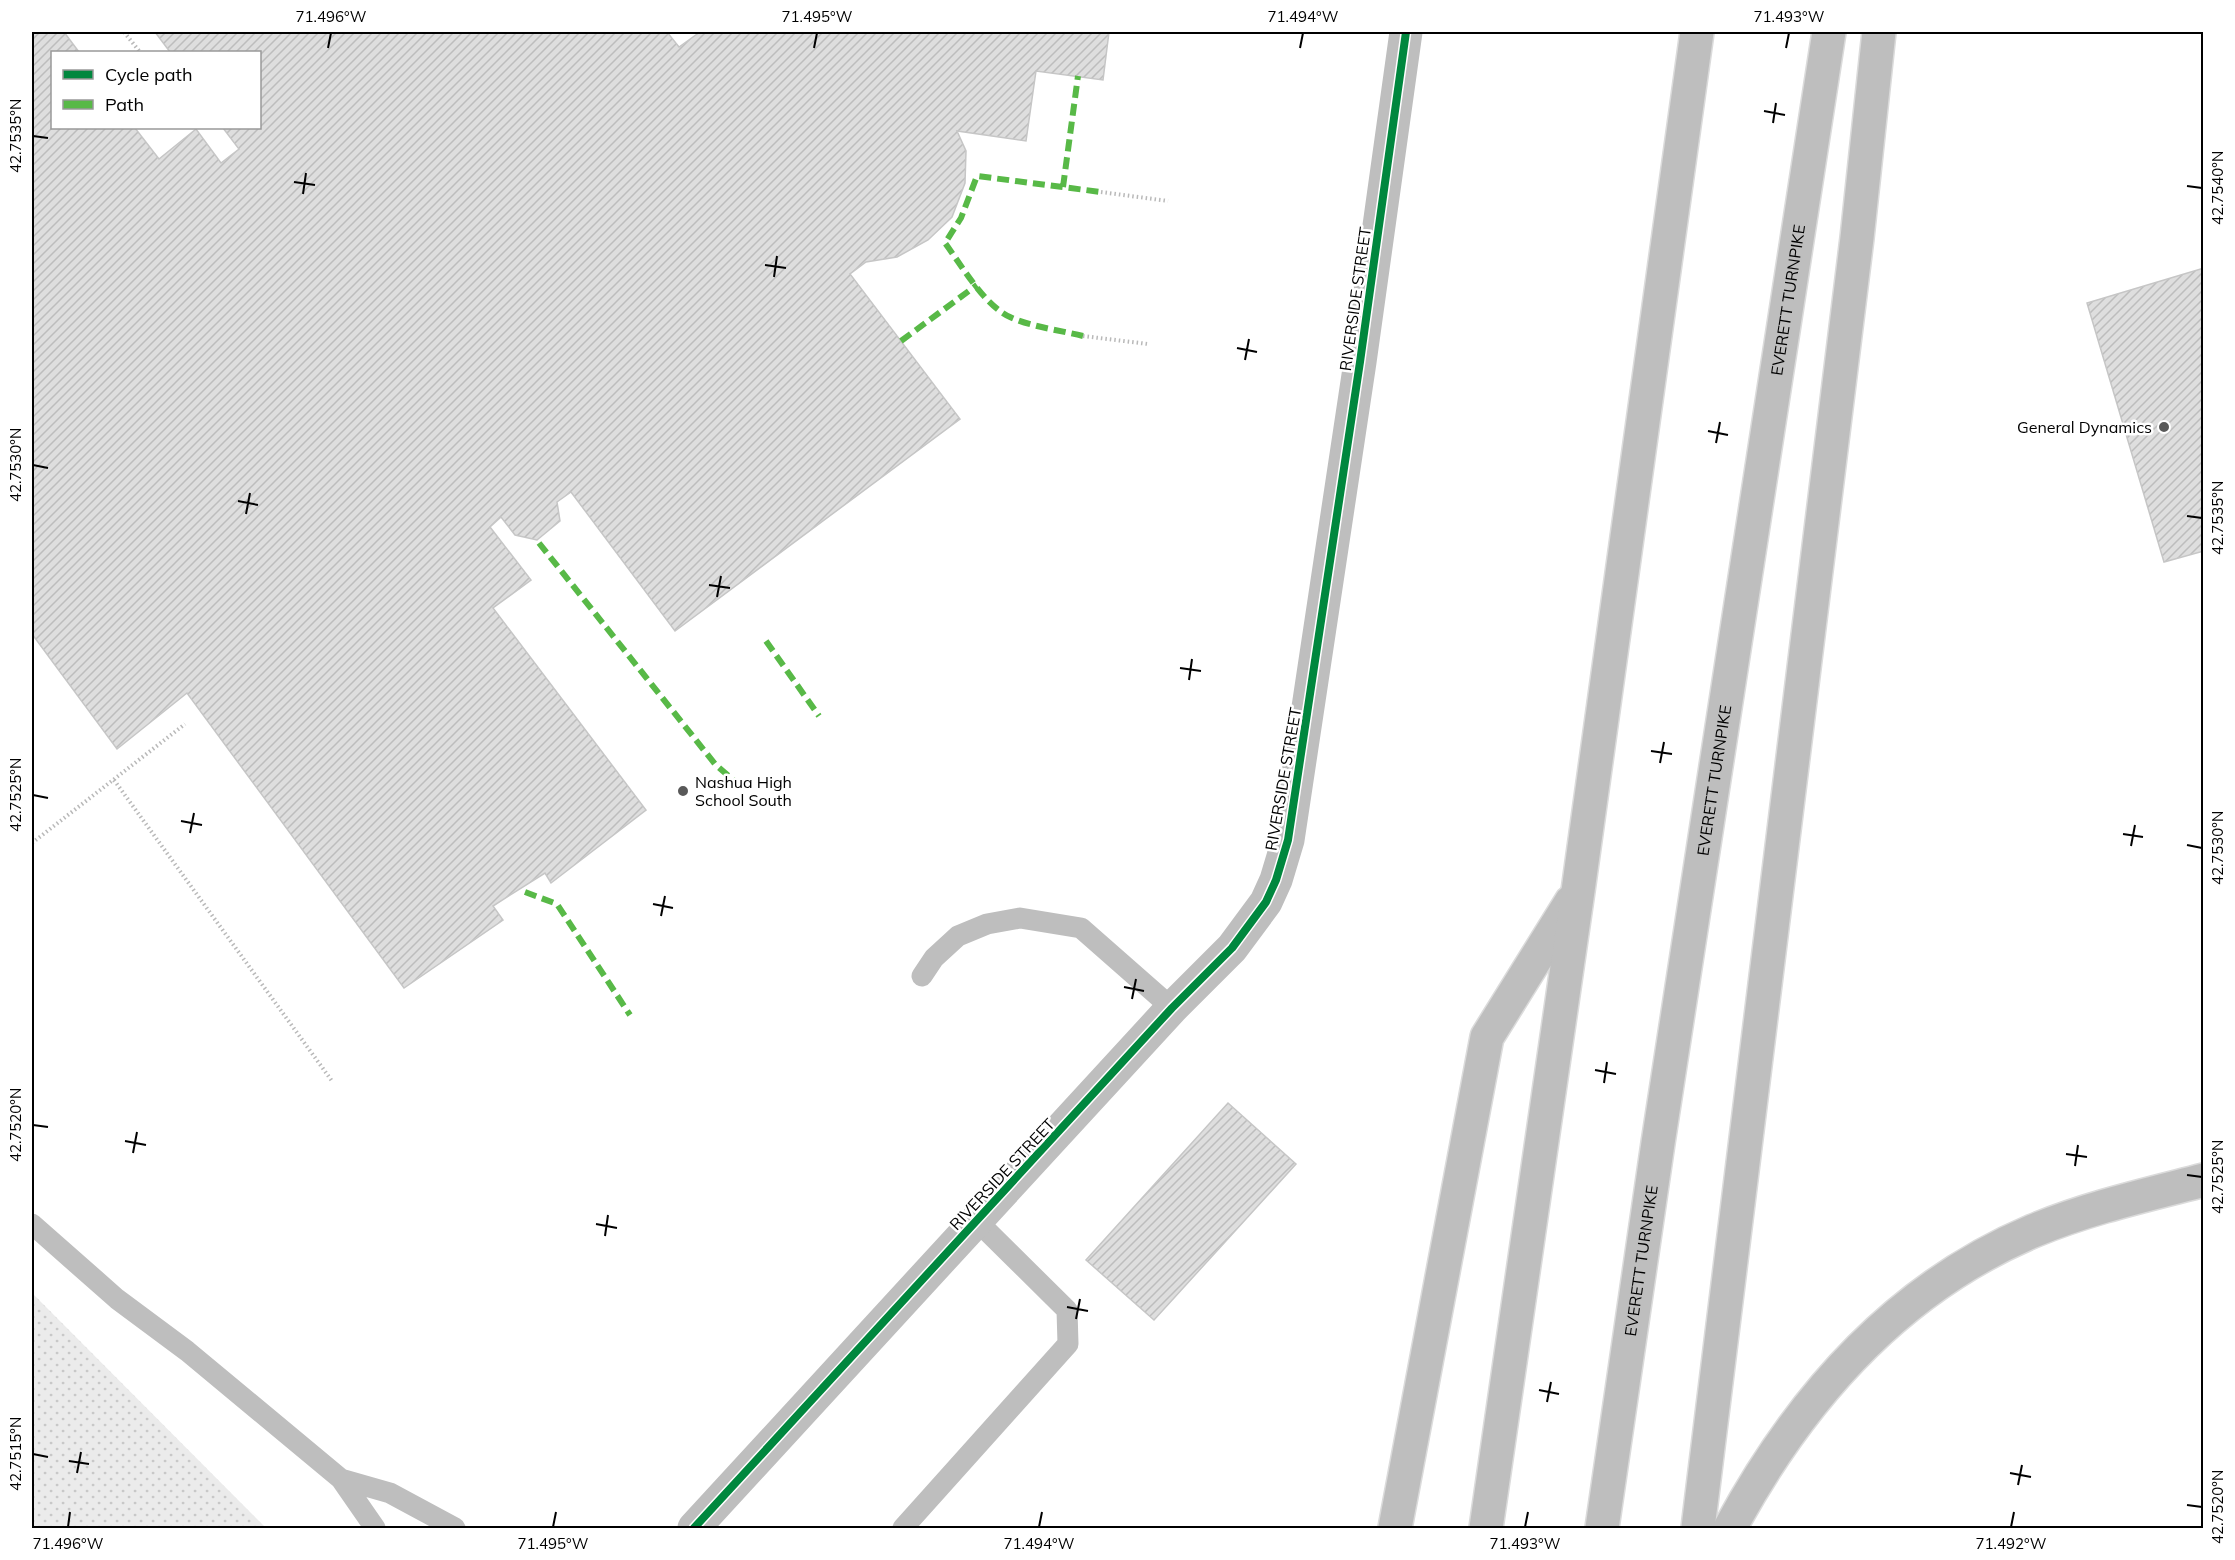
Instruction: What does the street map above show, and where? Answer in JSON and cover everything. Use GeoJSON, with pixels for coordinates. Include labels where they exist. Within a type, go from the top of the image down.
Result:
{"type":"FeatureCollection","features":[{"type":"Feature","properties":{"kind":"main road","name":"RIVERSIDE STREET"},"geometry":{"type":"LineString","coordinates":[[693,1528],[1172,1008],[1232,948],[1266,902],[1276,880],[1288,840],[1359,374],[1406,32]]}},
{"type":"Feature","properties":{"kind":"main road"},"geometry":{"type":"LineString","coordinates":[[1486,1528],[1578,891],[1697,32]]}},
{"type":"Feature","properties":{"kind":"main road","name":"EVERETT TURNPIKE"},"geometry":{"type":"LineString","coordinates":[[1602,1528],[1656,1155],[1829,32]]}},
{"type":"Feature","properties":{"kind":"main road"},"geometry":{"type":"LineString","coordinates":[[1698,1528],[1856,250],[1879,32]]}},
{"type":"Feature","properties":{"kind":"main road"},"geometry":{"type":"LineString","coordinates":[[1395,1528],[1487,1037],[1578,891]]}},
{"type":"Feature","properties":{"kind":"main road"},"geometry":{"type":"LineString","coordinates":[[1730,1528],[1766,1466],[1817,1394],[1869,1340],[1918,1299],[1971,1264],[2032,1232],[2095,1209],[2204,1180]]}},
{"type":"Feature","properties":{"kind":"lane"},"geometry":{"type":"LineString","coordinates":[[922,976],[934,958],[958,936],[987,924],[1020,918],[1081,928],[1172,1008]]}},
{"type":"Feature","properties":{"kind":"lane"},"geometry":{"type":"LineString","coordinates":[[903,1528],[1068,1344],[1067,1310],[977,1221]]}},
{"type":"Feature","properties":{"kind":"lane"},"geometry":{"type":"LineString","coordinates":[[32,1224],[117,1299],[188,1351],[341,1479],[375,1528]]}},
{"type":"Feature","properties":{"kind":"lane"},"geometry":{"type":"LineString","coordinates":[[341,1479],[390,1493],[455,1528]]}},
{"type":"Feature","properties":{"kind":"path"},"geometry":{"type":"LineString","coordinates":[[124,32],[139,51]]}},
{"type":"Feature","properties":{"kind":"path"},"geometry":{"type":"LineString","coordinates":[[1101,192],[1168,201]]}},
{"type":"Feature","properties":{"kind":"path"},"geometry":{"type":"LineString","coordinates":[[1083,336],[1148,344]]}},
{"type":"Feature","properties":{"kind":"path"},"geometry":{"type":"LineString","coordinates":[[32,843],[185,724]]}},
{"type":"Feature","properties":{"kind":"path"},"geometry":{"type":"LineString","coordinates":[[114,780],[332,1081]]}},
{"type":"Feature","properties":{"kind":"shaded area"},"geometry":{"type":"Polygon","coordinates":[[[32,1293],[266,1528],[32,1528],[32,1293]]]}},
{"type":"Feature","properties":{"kind":"building","name":"Nashua High School South"},"geometry":{"type":"Polygon","coordinates":[[[32,32],[64,32],[78,51],[51,51],[51,129],[136,129],[159,159],[196,129],[221,163],[239,149],[224,129],[261,129],[261,51],[169,51],[155,32],[667,32],[679,47],[700,32],[1109,32],[1103,80],[1036,71],[1026,141],[957,131],[966,151],[965,183],[952,217],[928,240],[897,257],[866,262],[850,274],[960,419],[675,631],[571,492],[557,502],[560,521],[537,540],[515,535],[501,517],[490,527],[531,580],[493,608],[646,810],[551,883],[545,873],[493,906],[503,920],[404,988],[187,693],[117,749],[32,634],[32,32]]]}},
{"type":"Feature","properties":{"kind":"building","name":"General Dynamics"},"geometry":{"type":"Polygon","coordinates":[[[2204,268],[2204,551],[2164,562],[2087,303],[2204,268]]]}},
{"type":"Feature","properties":{"kind":"building"},"geometry":{"type":"Polygon","coordinates":[[[1228,1103],[1296,1164],[1154,1320],[1086,1260],[1228,1103]]]}},
{"type":"Feature","properties":{"kind":"marked path"},"geometry":{"type":"LineString","coordinates":[[1063,187],[1078,76]]}},
{"type":"Feature","properties":{"kind":"marked path"},"geometry":{"type":"LineString","coordinates":[[1083,336],[1027,323],[1000,311],[982,294],[945,243],[961,218],[977,176],[1101,192]]}},
{"type":"Feature","properties":{"kind":"marked path"},"geometry":{"type":"LineString","coordinates":[[901,341],[977,285]]}},
{"type":"Feature","properties":{"kind":"marked path"},"geometry":{"type":"LineString","coordinates":[[539,543],[715,764],[742,788]]}},
{"type":"Feature","properties":{"kind":"marked path"},"geometry":{"type":"LineString","coordinates":[[766,641],[819,716]]}},
{"type":"Feature","properties":{"kind":"marked path"},"geometry":{"type":"LineString","coordinates":[[525,892],[557,904],[630,1015]]}},
{"type":"Feature","properties":{"kind":"cycle path"},"geometry":{"type":"LineString","coordinates":[[694,1528],[1172,1008],[1232,948],[1266,902],[1276,880],[1288,840],[1360,362],[1406,32]]}},
{"type":"Feature","properties":{"kind":"place","name":"General Dynamics"},"geometry":{"type":"Point","coordinates":[2164,427]}},
{"type":"Feature","properties":{"kind":"place","name":"Nashua High School South"},"geometry":{"type":"Point","coordinates":[683,791]}}]}
